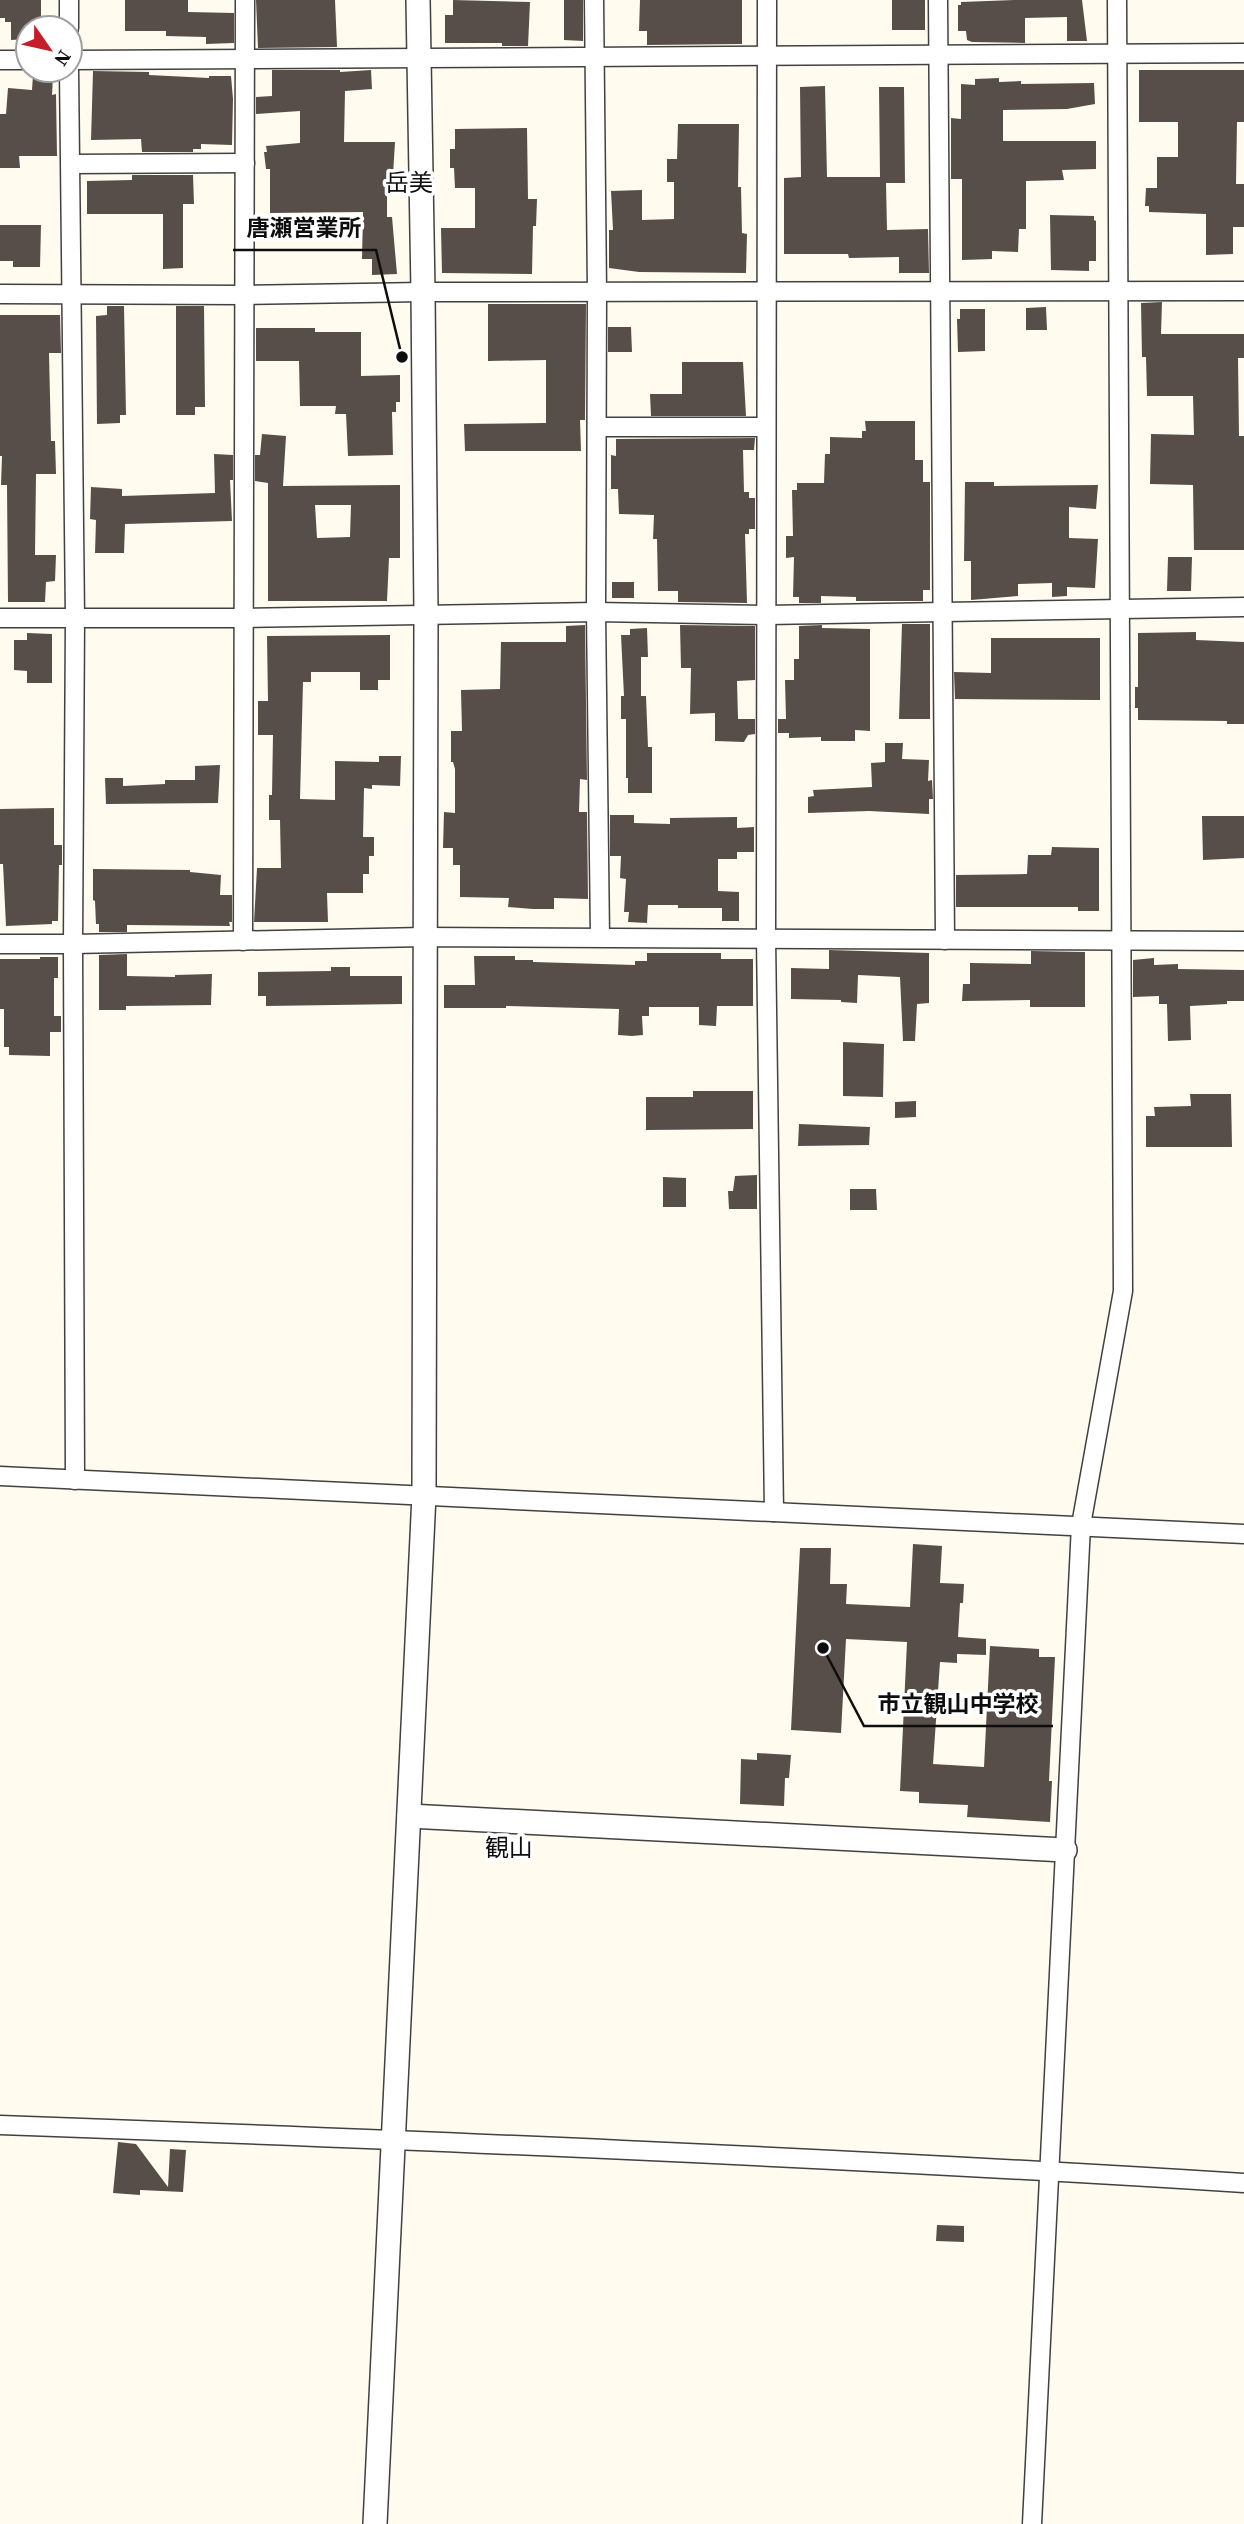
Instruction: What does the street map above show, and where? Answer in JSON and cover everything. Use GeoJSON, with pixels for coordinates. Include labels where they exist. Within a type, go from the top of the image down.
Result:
{"type":"FeatureCollection","features":[{"type":"Feature","properties":{"kind":"street"},"geometry":{"type":"LineString","coordinates":[[243,941],[245,0]]}},
{"type":"Feature","properties":{"kind":"street"},"geometry":{"type":"LineString","coordinates":[[375,2524],[424,1495],[426,614],[424,292],[418,0]]}},
{"type":"Feature","properties":{"kind":"street"},"geometry":{"type":"LineString","coordinates":[[594,0],[600,937]]}},
{"type":"Feature","properties":{"kind":"street"},"geometry":{"type":"LineString","coordinates":[[767,0],[766,939],[774,1513]]}},
{"type":"Feature","properties":{"kind":"street"},"geometry":{"type":"LineString","coordinates":[[938,0],[945,940]]}},
{"type":"Feature","properties":{"kind":"street"},"geometry":{"type":"LineString","coordinates":[[1032,2524],[1080,1525],[1123,1291],[1117,0]]}},
{"type":"Feature","properties":{"kind":"street"},"geometry":{"type":"LineString","coordinates":[[84,60],[1244,53]]}},
{"type":"Feature","properties":{"kind":"street"},"geometry":{"type":"LineString","coordinates":[[69,84],[75,618],[75,1480]]}},
{"type":"Feature","properties":{"kind":"street"},"geometry":{"type":"LineString","coordinates":[[71,164],[245,163]]}},
{"type":"Feature","properties":{"kind":"street"},"geometry":{"type":"LineString","coordinates":[[0,294],[1244,291]]}},
{"type":"Feature","properties":{"kind":"street"},"geometry":{"type":"LineString","coordinates":[[597,427],[766,427]]}},
{"type":"Feature","properties":{"kind":"street"},"geometry":{"type":"LineString","coordinates":[[0,618],[244,618],[596,612],[766,615],[1244,607]]}},
{"type":"Feature","properties":{"kind":"street"},"geometry":{"type":"LineString","coordinates":[[0,944],[424,937],[1244,942]]}},
{"type":"Feature","properties":{"kind":"street"},"geometry":{"type":"LineString","coordinates":[[0,1476],[1244,1534]]}},
{"type":"Feature","properties":{"kind":"street"},"geometry":{"type":"LineString","coordinates":[[409,1816],[1065,1850]]}},
{"type":"Feature","properties":{"kind":"street"},"geometry":{"type":"LineString","coordinates":[[0,2125],[394,2139],[1244,2183]]}},
{"type":"Feature","properties":{"kind":"building"},"geometry":{"type":"Polygon","coordinates":[[[0,0],[41,0],[41,14],[14,14],[14,40],[11,40],[11,22],[0,18],[0,0]]]}},
{"type":"Feature","properties":{"kind":"building"},"geometry":{"type":"Polygon","coordinates":[[[125,0],[188,0],[188,12],[234,13],[234,43],[206,44],[206,37],[166,36],[166,31],[125,31],[125,0]]]}},
{"type":"Feature","properties":{"kind":"building"},"geometry":{"type":"Polygon","coordinates":[[[256,0],[335,0],[337,47],[258,48],[256,0]]]}},
{"type":"Feature","properties":{"kind":"building"},"geometry":{"type":"Polygon","coordinates":[[[453,0],[530,2],[528,46],[445,43],[445,15],[453,15],[453,0]]]}},
{"type":"Feature","properties":{"kind":"building"},"geometry":{"type":"Polygon","coordinates":[[[564,0],[583,0],[583,41],[564,40],[564,0]]]}},
{"type":"Feature","properties":{"kind":"building"},"geometry":{"type":"Polygon","coordinates":[[[640,0],[742,0],[742,44],[647,45],[647,31],[639,31],[640,0]]]}},
{"type":"Feature","properties":{"kind":"building"},"geometry":{"type":"Polygon","coordinates":[[[892,0],[925,0],[925,30],[892,30],[892,0]]]}},
{"type":"Feature","properties":{"kind":"building"},"geometry":{"type":"Polygon","coordinates":[[[1082,0],[1087,41],[1067,41],[1067,17],[1025,18],[1025,43],[972,42],[967,40],[966,31],[958,31],[958,5],[961,5],[961,2],[1082,0]]]}},
{"type":"Feature","properties":{"kind":"building"},"geometry":{"type":"Polygon","coordinates":[[[272,70],[371,70],[372,89],[345,91],[344,142],[395,142],[393,175],[387,175],[387,217],[392,217],[397,274],[372,275],[372,259],[362,259],[363,212],[270,213],[270,169],[266,169],[266,146],[300,143],[300,111],[256,114],[256,97],[272,96],[272,70]]]}},
{"type":"Feature","properties":{"kind":"building"},"geometry":{"type":"Polygon","coordinates":[[[1139,70],[1244,70],[1244,122],[1237,122],[1236,184],[1244,184],[1244,227],[1233,227],[1233,254],[1206,255],[1206,214],[1149,212],[1149,206],[1145,206],[1146,188],[1157,188],[1157,157],[1178,157],[1178,122],[1139,122],[1139,70]]]}},
{"type":"Feature","properties":{"kind":"building"},"geometry":{"type":"Polygon","coordinates":[[[93,71],[149,72],[149,75],[209,78],[231,76],[232,145],[201,144],[201,149],[193,149],[193,152],[142,152],[141,139],[91,140],[93,71]]]}},
{"type":"Feature","properties":{"kind":"building"},"geometry":{"type":"Polygon","coordinates":[[[999,78],[999,82],[1021,81],[1021,84],[1094,83],[1095,104],[1067,109],[1003,110],[1003,141],[1096,141],[1096,169],[1062,170],[1064,180],[1026,181],[1026,229],[1019,229],[1018,252],[992,251],[992,259],[962,260],[962,179],[951,179],[951,118],[961,119],[961,84],[975,85],[975,79],[999,78]]]}},
{"type":"Feature","properties":{"kind":"building"},"geometry":{"type":"Polygon","coordinates":[[[32,84],[53,84],[52,95],[56,94],[57,156],[19,156],[20,168],[0,168],[0,114],[6,114],[8,88],[32,90],[32,84]]]}},
{"type":"Feature","properties":{"kind":"building"},"geometry":{"type":"Polygon","coordinates":[[[825,86],[827,177],[880,177],[879,87],[904,87],[905,183],[886,183],[887,230],[928,229],[929,273],[899,273],[899,257],[849,258],[848,254],[784,254],[784,178],[801,177],[800,87],[825,86]]]}},
{"type":"Feature","properties":{"kind":"building"},"geometry":{"type":"Polygon","coordinates":[[[678,124],[739,124],[738,187],[741,187],[742,233],[747,234],[746,273],[639,272],[609,268],[609,230],[613,230],[611,191],[642,190],[642,220],[674,219],[674,182],[667,182],[667,159],[677,159],[678,124]]]}},
{"type":"Feature","properties":{"kind":"building"},"geometry":{"type":"Polygon","coordinates":[[[527,128],[528,199],[537,199],[536,226],[533,226],[532,274],[442,273],[441,228],[475,228],[475,188],[455,188],[454,168],[450,168],[450,149],[455,149],[455,129],[527,128]]]}},
{"type":"Feature","properties":{"kind":"building"},"geometry":{"type":"Polygon","coordinates":[[[132,175],[193,175],[194,204],[183,204],[183,268],[163,269],[163,214],[87,214],[87,181],[132,180],[132,175]]]}},
{"type":"Feature","properties":{"kind":"building"},"geometry":{"type":"Polygon","coordinates":[[[1050,215],[1094,216],[1096,261],[1089,261],[1089,271],[1051,270],[1050,215]]]}},
{"type":"Feature","properties":{"kind":"building"},"geometry":{"type":"Polygon","coordinates":[[[0,225],[41,225],[40,267],[13,267],[13,261],[0,261],[0,225]]]}},
{"type":"Feature","properties":{"kind":"building"},"geometry":{"type":"Polygon","coordinates":[[[1162,302],[1161,334],[1244,334],[1244,358],[1238,358],[1239,436],[1244,436],[1244,550],[1194,550],[1193,485],[1150,484],[1151,434],[1194,435],[1193,396],[1147,396],[1146,357],[1142,357],[1141,303],[1162,302]]]}},
{"type":"Feature","properties":{"kind":"building"},"geometry":{"type":"Polygon","coordinates":[[[488,304],[586,304],[585,420],[580,420],[581,451],[465,451],[464,424],[546,423],[546,360],[488,361],[488,304]]]}},
{"type":"Feature","properties":{"kind":"building"},"geometry":{"type":"Polygon","coordinates":[[[107,306],[124,306],[126,415],[120,415],[120,423],[97,424],[96,316],[107,315],[107,306]]]}},
{"type":"Feature","properties":{"kind":"building"},"geometry":{"type":"Polygon","coordinates":[[[176,306],[204,306],[205,407],[195,407],[195,415],[176,415],[176,306]]]}},
{"type":"Feature","properties":{"kind":"building"},"geometry":{"type":"Polygon","coordinates":[[[1046,307],[1047,330],[1026,330],[1026,308],[1046,307]]]}},
{"type":"Feature","properties":{"kind":"building"},"geometry":{"type":"Polygon","coordinates":[[[960,309],[985,309],[985,351],[958,352],[957,319],[960,319],[960,309]]]}},
{"type":"Feature","properties":{"kind":"building"},"geometry":{"type":"Polygon","coordinates":[[[0,315],[60,315],[61,353],[49,353],[51,441],[55,441],[56,474],[36,474],[35,555],[56,555],[55,581],[46,582],[45,602],[8,602],[7,485],[1,485],[0,456],[0,315]]]}},
{"type":"Feature","properties":{"kind":"building"},"geometry":{"type":"Polygon","coordinates":[[[608,327],[631,327],[632,352],[608,352],[608,327]]]}},
{"type":"Feature","properties":{"kind":"building"},"geometry":{"type":"Polygon","coordinates":[[[256,328],[315,328],[315,332],[361,332],[361,376],[400,375],[400,402],[396,402],[396,412],[392,412],[393,455],[348,456],[346,414],[335,414],[336,406],[300,406],[299,361],[256,361],[256,328]]]}},
{"type":"Feature","properties":{"kind":"building"},"geometry":{"type":"Polygon","coordinates":[[[682,362],[743,362],[746,416],[651,416],[650,394],[682,394],[682,362]]]}},
{"type":"Feature","properties":{"kind":"building"},"geometry":{"type":"Polygon","coordinates":[[[865,421],[915,421],[915,460],[923,460],[923,482],[930,482],[930,590],[923,590],[923,601],[856,601],[856,597],[821,596],[821,603],[799,603],[799,597],[793,597],[794,557],[786,558],[786,536],[793,536],[792,490],[797,490],[797,483],[824,483],[825,454],[830,454],[830,437],[862,438],[862,431],[866,431],[865,421]]]}},
{"type":"Feature","properties":{"kind":"building"},"geometry":{"type":"Polygon","coordinates":[[[262,434],[286,436],[283,486],[400,485],[400,558],[389,558],[387,601],[268,601],[268,483],[255,481],[255,455],[260,455],[262,434]],[[315,505],[317,538],[350,537],[351,505],[315,505]]]}},
{"type":"Feature","properties":{"kind":"building"},"geometry":{"type":"Polygon","coordinates":[[[755,438],[754,450],[743,450],[744,492],[749,492],[749,498],[755,498],[755,529],[749,529],[749,534],[745,534],[747,603],[678,602],[678,591],[658,591],[657,539],[653,539],[654,515],[619,514],[618,489],[611,489],[611,455],[616,456],[616,439],[755,438]]]}},
{"type":"Feature","properties":{"kind":"building"},"geometry":{"type":"Polygon","coordinates":[[[214,454],[233,455],[233,480],[230,480],[232,521],[125,524],[124,553],[95,553],[96,520],[90,519],[91,487],[122,489],[122,496],[215,493],[214,454]]]}},
{"type":"Feature","properties":{"kind":"building"},"geometry":{"type":"Polygon","coordinates":[[[965,482],[994,482],[994,486],[1098,485],[1096,509],[1069,507],[1069,538],[1098,539],[1095,588],[1067,587],[1067,596],[1052,597],[1052,583],[1018,584],[1018,596],[971,600],[971,561],[964,561],[965,482]]]}},
{"type":"Feature","properties":{"kind":"building"},"geometry":{"type":"Polygon","coordinates":[[[1168,557],[1192,557],[1191,591],[1167,591],[1168,557]]]}},
{"type":"Feature","properties":{"kind":"building"},"geometry":{"type":"Polygon","coordinates":[[[612,582],[634,582],[634,598],[612,598],[612,582]]]}},
{"type":"Feature","properties":{"kind":"building"},"geometry":{"type":"Polygon","coordinates":[[[902,624],[930,624],[930,719],[899,719],[902,624]]]}},
{"type":"Feature","properties":{"kind":"building"},"geometry":{"type":"Polygon","coordinates":[[[585,625],[587,780],[580,779],[579,812],[587,812],[588,899],[554,898],[554,909],[533,909],[508,907],[509,898],[460,897],[460,865],[453,865],[453,848],[443,848],[444,812],[455,813],[455,769],[451,762],[451,731],[462,731],[461,690],[500,689],[501,642],[566,642],[566,626],[585,625]]]}},
{"type":"Feature","properties":{"kind":"building"},"geometry":{"type":"Polygon","coordinates":[[[680,625],[755,626],[755,680],[737,681],[738,719],[755,719],[755,734],[748,735],[744,742],[715,741],[715,713],[690,714],[691,668],[681,668],[680,625]]]}},
{"type":"Feature","properties":{"kind":"building"},"geometry":{"type":"Polygon","coordinates":[[[822,625],[822,628],[870,629],[870,731],[855,730],[855,741],[821,741],[821,737],[789,738],[789,733],[778,733],[778,719],[786,719],[785,680],[794,680],[794,659],[799,659],[799,626],[822,625]]]}},
{"type":"Feature","properties":{"kind":"building"},"geometry":{"type":"Polygon","coordinates":[[[647,628],[648,657],[641,657],[641,696],[646,696],[648,747],[652,747],[652,793],[628,793],[626,719],[621,719],[621,696],[624,696],[621,635],[630,635],[630,629],[647,628]]]}},
{"type":"Feature","properties":{"kind":"building"},"geometry":{"type":"Polygon","coordinates":[[[1196,632],[1196,640],[1244,642],[1244,724],[1227,724],[1227,721],[1138,720],[1135,687],[1138,687],[1138,633],[1196,632]]]}},
{"type":"Feature","properties":{"kind":"building"},"geometry":{"type":"Polygon","coordinates":[[[27,633],[52,634],[52,683],[27,683],[27,671],[14,670],[14,640],[27,640],[27,633]]]}},
{"type":"Feature","properties":{"kind":"building"},"geometry":{"type":"Polygon","coordinates":[[[390,635],[390,680],[378,680],[378,690],[360,690],[360,672],[311,672],[311,682],[303,682],[300,799],[335,800],[335,761],[379,762],[379,756],[401,756],[400,786],[372,785],[372,789],[364,788],[363,837],[374,837],[374,856],[369,856],[369,874],[363,874],[363,893],[327,893],[328,922],[254,922],[257,868],[281,868],[280,820],[269,820],[273,735],[258,735],[258,701],[268,701],[267,636],[390,635]]]}},
{"type":"Feature","properties":{"kind":"building"},"geometry":{"type":"Polygon","coordinates":[[[991,638],[1100,638],[1100,700],[955,699],[954,672],[991,673],[991,638]]]}},
{"type":"Feature","properties":{"kind":"building"},"geometry":{"type":"Polygon","coordinates":[[[885,743],[903,743],[902,759],[929,760],[928,781],[932,780],[933,799],[929,799],[929,814],[869,811],[808,813],[808,797],[814,796],[813,790],[872,787],[871,763],[885,762],[885,743]]]}},
{"type":"Feature","properties":{"kind":"building"},"geometry":{"type":"Polygon","coordinates":[[[220,765],[218,803],[106,804],[105,778],[123,778],[123,786],[165,784],[165,780],[195,780],[195,766],[220,765]]]}},
{"type":"Feature","properties":{"kind":"building"},"geometry":{"type":"Polygon","coordinates":[[[54,808],[54,845],[62,845],[58,921],[52,921],[52,924],[6,926],[3,864],[0,864],[0,809],[54,808]]]}},
{"type":"Feature","properties":{"kind":"building"},"geometry":{"type":"Polygon","coordinates":[[[610,815],[634,815],[634,823],[670,824],[670,818],[737,817],[737,828],[754,827],[754,852],[737,852],[737,859],[718,859],[718,891],[739,892],[739,921],[722,921],[722,908],[648,905],[647,923],[628,922],[629,912],[624,912],[626,879],[620,878],[621,856],[610,856],[610,815]]]}},
{"type":"Feature","properties":{"kind":"building"},"geometry":{"type":"Polygon","coordinates":[[[1202,816],[1244,816],[1244,858],[1203,860],[1202,816]]]}},
{"type":"Feature","properties":{"kind":"building"},"geometry":{"type":"Polygon","coordinates":[[[1052,847],[1099,848],[1099,911],[1078,911],[1078,907],[956,907],[956,875],[1027,874],[1028,855],[1051,855],[1052,847]]]}},
{"type":"Feature","properties":{"kind":"building"},"geometry":{"type":"Polygon","coordinates":[[[93,869],[190,870],[221,875],[220,895],[232,895],[232,922],[229,922],[230,926],[127,925],[127,932],[99,932],[93,900],[93,869]]]}},
{"type":"Feature","properties":{"kind":"building"},"geometry":{"type":"Polygon","coordinates":[[[829,950],[929,953],[929,1003],[917,1004],[915,1041],[903,1041],[900,977],[858,975],[857,1003],[791,999],[791,968],[829,969],[829,950]]]}},
{"type":"Feature","properties":{"kind":"building"},"geometry":{"type":"Polygon","coordinates":[[[1031,951],[1085,952],[1085,1007],[1030,1007],[1030,1000],[962,1001],[963,984],[970,984],[970,963],[1031,964],[1031,951]]]}},
{"type":"Feature","properties":{"kind":"building"},"geometry":{"type":"Polygon","coordinates":[[[647,953],[721,953],[721,959],[753,959],[753,1006],[717,1006],[716,1026],[699,1025],[699,1007],[649,1007],[649,1016],[642,1016],[643,1035],[632,1036],[618,1035],[619,1009],[506,1006],[444,1008],[444,985],[475,985],[474,956],[515,956],[515,960],[533,962],[635,965],[635,961],[647,961],[647,953]]]}},
{"type":"Feature","properties":{"kind":"building"},"geometry":{"type":"Polygon","coordinates":[[[127,954],[127,976],[175,977],[212,974],[211,1005],[126,1006],[126,1010],[99,1010],[99,955],[127,954]]]}},
{"type":"Feature","properties":{"kind":"building"},"geometry":{"type":"Polygon","coordinates":[[[58,957],[58,978],[54,978],[54,1016],[61,1016],[61,1032],[50,1032],[50,1056],[9,1055],[9,1047],[4,1047],[4,1009],[0,1009],[0,959],[58,957]]]}},
{"type":"Feature","properties":{"kind":"building"},"geometry":{"type":"Polygon","coordinates":[[[1154,958],[1154,965],[1178,964],[1178,969],[1244,970],[1244,1001],[1190,1006],[1191,1040],[1168,1041],[1167,1004],[1159,1004],[1159,996],[1133,997],[1133,960],[1154,958]]]}},
{"type":"Feature","properties":{"kind":"building"},"geometry":{"type":"Polygon","coordinates":[[[331,967],[350,967],[350,976],[402,976],[402,1004],[266,1006],[266,996],[258,996],[258,972],[331,971],[331,967]]]}},
{"type":"Feature","properties":{"kind":"building"},"geometry":{"type":"Polygon","coordinates":[[[843,1042],[884,1044],[883,1097],[843,1096],[843,1042]]]}},
{"type":"Feature","properties":{"kind":"building"},"geometry":{"type":"Polygon","coordinates":[[[693,1091],[753,1091],[753,1129],[646,1130],[646,1097],[693,1097],[693,1091]]]}},
{"type":"Feature","properties":{"kind":"building"},"geometry":{"type":"Polygon","coordinates":[[[1190,1094],[1231,1094],[1232,1147],[1146,1147],[1146,1116],[1155,1116],[1154,1107],[1191,1106],[1190,1094]]]}},
{"type":"Feature","properties":{"kind":"building"},"geometry":{"type":"Polygon","coordinates":[[[916,1101],[916,1117],[895,1118],[895,1102],[916,1101]]]}},
{"type":"Feature","properties":{"kind":"building"},"geometry":{"type":"Polygon","coordinates":[[[799,1124],[870,1127],[869,1145],[798,1146],[799,1124]]]}},
{"type":"Feature","properties":{"kind":"building"},"geometry":{"type":"Polygon","coordinates":[[[757,1175],[757,1209],[729,1209],[728,1191],[733,1191],[735,1176],[757,1175]]]}},
{"type":"Feature","properties":{"kind":"building"},"geometry":{"type":"Polygon","coordinates":[[[663,1177],[686,1178],[686,1207],[663,1207],[663,1177]]]}},
{"type":"Feature","properties":{"kind":"building"},"geometry":{"type":"Polygon","coordinates":[[[850,1189],[876,1189],[877,1210],[850,1210],[850,1189]]]}},
{"type":"Feature","properties":{"kind":"building"},"geometry":{"type":"Polygon","coordinates":[[[913,1544],[942,1546],[940,1583],[964,1584],[958,1637],[986,1639],[986,1655],[957,1654],[957,1663],[940,1662],[933,1764],[984,1767],[990,1646],[1039,1649],[1039,1657],[1055,1657],[1049,1781],[1052,1781],[1050,1822],[967,1817],[968,1805],[919,1803],[919,1792],[900,1791],[907,1642],[846,1639],[841,1733],[791,1730],[800,1548],[831,1548],[830,1584],[847,1584],[846,1604],[910,1607],[913,1544]]]}},
{"type":"Feature","properties":{"kind":"building"},"geometry":{"type":"Polygon","coordinates":[[[757,1753],[791,1755],[789,1778],[785,1778],[784,1806],[740,1804],[741,1759],[757,1760],[757,1753]]]}},
{"type":"Feature","properties":{"kind":"building"},"geometry":{"type":"Polygon","coordinates":[[[118,2142],[136,2144],[168,2187],[170,2149],[186,2150],[183,2192],[140,2190],[140,2195],[113,2193],[118,2142]]]}},
{"type":"Feature","properties":{"kind":"building"},"geometry":{"type":"Polygon","coordinates":[[[937,2225],[964,2226],[964,2242],[936,2241],[937,2225]]]}},
{"type":"Feature","properties":{"kind":"place","name":"唐瀬営業所"},"geometry":{"type":"Point","coordinates":[402,357]}},
{"type":"Feature","properties":{"kind":"place","name":"市立観山中学校"},"geometry":{"type":"Point","coordinates":[823,1648]}},
{"type":"Feature","properties":{"kind":"district","name":"岳美"},"geometry":{"type":"Point","coordinates":[409,183]}},
{"type":"Feature","properties":{"kind":"district","name":"観山"},"geometry":{"type":"Point","coordinates":[509,1848]}}]}
